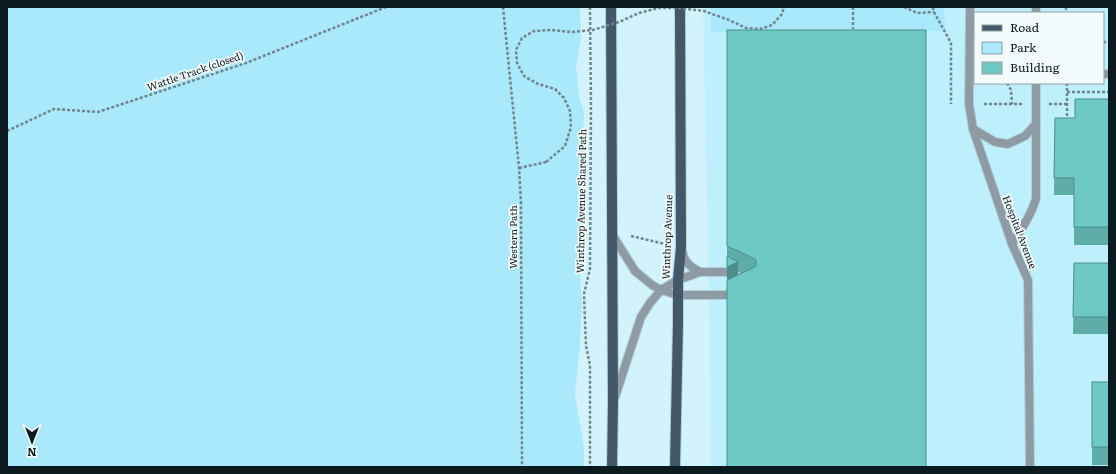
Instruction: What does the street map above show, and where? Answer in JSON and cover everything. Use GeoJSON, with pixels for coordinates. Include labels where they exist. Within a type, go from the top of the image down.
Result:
{"type":"FeatureCollection","features":[{"type":"Feature","properties":{"kind":"main road"},"geometry":{"type":"LineString","coordinates":[[611,7],[612,467]]}},
{"type":"Feature","properties":{"kind":"main road","name":"Winthrop Avenue"},"geometry":{"type":"LineString","coordinates":[[675,467],[678,280],[681,247],[680,7]]}},
{"type":"Feature","properties":{"kind":"lane","name":"Hospital Avenue"},"geometry":{"type":"LineString","coordinates":[[970,7],[970,104],[973,129],[1012,244],[1028,280],[1030,467]]}},
{"type":"Feature","properties":{"kind":"lane"},"geometry":{"type":"LineString","coordinates":[[1012,244],[1032,212],[1036,199],[1036,84]]}},
{"type":"Feature","properties":{"kind":"lane"},"geometry":{"type":"LineString","coordinates":[[973,129],[995,142],[1008,144],[1025,136],[1036,124]]}},
{"type":"Feature","properties":{"kind":"lane"},"geometry":{"type":"LineString","coordinates":[[612,236],[635,271],[652,285],[661,290],[678,295],[726,295],[745,284],[726,272],[700,272],[678,280],[661,290],[650,303],[642,317],[613,402]]}},
{"type":"Feature","properties":{"kind":"lane"},"geometry":{"type":"LineString","coordinates":[[681,247],[683,258],[690,266],[700,272]]}},
{"type":"Feature","properties":{"kind":"path","name":"Wattle Track (closed)"},"geometry":{"type":"LineString","coordinates":[[7,131],[54,109],[98,112],[246,62],[386,7]]}},
{"type":"Feature","properties":{"kind":"path","name":"Western Path"},"geometry":{"type":"LineString","coordinates":[[503,7],[519,168],[521,203],[522,467]]}},
{"type":"Feature","properties":{"kind":"path","name":"Winthrop Avenue Shared Path"},"geometry":{"type":"LineString","coordinates":[[590,7],[590,269],[584,294],[586,346],[590,365],[590,467]]}},
{"type":"Feature","properties":{"kind":"path"},"geometry":{"type":"LineString","coordinates":[[519,168],[546,162],[565,146],[572,128],[570,111],[564,98],[555,89],[538,84],[524,76],[517,63],[516,50],[522,38],[534,31],[551,30],[571,32],[593,30],[619,22],[639,13],[658,8],[680,8],[704,11],[746,28],[760,29],[772,25],[782,14],[784,7]]}},
{"type":"Feature","properties":{"kind":"path"},"geometry":{"type":"LineString","coordinates":[[853,7],[853,29]]}},
{"type":"Feature","properties":{"kind":"path"},"geometry":{"type":"LineString","coordinates":[[904,7],[917,13],[934,12]]}},
{"type":"Feature","properties":{"kind":"path"},"geometry":{"type":"LineString","coordinates":[[933,7],[934,12],[951,43],[951,104]]}},
{"type":"Feature","properties":{"kind":"path"},"geometry":{"type":"LineString","coordinates":[[1007,84],[1012,104]]}},
{"type":"Feature","properties":{"kind":"path"},"geometry":{"type":"LineString","coordinates":[[1067,84],[1067,127]]}},
{"type":"Feature","properties":{"kind":"path"},"geometry":{"type":"LineString","coordinates":[[1067,92],[1109,92]]}},
{"type":"Feature","properties":{"kind":"path"},"geometry":{"type":"LineString","coordinates":[[590,236],[595,236]]}},
{"type":"Feature","properties":{"kind":"path"},"geometry":{"type":"LineString","coordinates":[[631,236],[665,244]]}},
{"type":"Feature","properties":{"kind":"shaded area"},"geometry":{"type":"Polygon","coordinates":[[[703,7],[1109,7],[1109,467],[711,467],[710,338],[703,7]]]}},
{"type":"Feature","properties":{"kind":"green space"},"geometry":{"type":"Polygon","coordinates":[[[7,7],[580,7],[581,39],[576,66],[580,100],[584,112],[579,260],[582,304],[580,346],[575,394],[584,448],[584,467],[7,467],[7,7]]]}},
{"type":"Feature","properties":{"kind":"green space"},"geometry":{"type":"Polygon","coordinates":[[[711,7],[944,7],[945,31],[711,32],[711,7]]]}},
{"type":"Feature","properties":{"kind":"building"},"geometry":{"type":"Polygon","coordinates":[[[727,30],[926,30],[926,467],[727,467],[727,280],[756,266],[756,260],[727,246],[727,30]]]}},
{"type":"Feature","properties":{"kind":"building"},"geometry":{"type":"Polygon","coordinates":[[[1075,99],[1109,99],[1109,227],[1074,227],[1074,178],[1054,178],[1055,118],[1075,118],[1075,99]]]}},
{"type":"Feature","properties":{"kind":"building"},"geometry":{"type":"Polygon","coordinates":[[[727,256],[738,262],[727,267],[727,256]]]}},
{"type":"Feature","properties":{"kind":"building"},"geometry":{"type":"Polygon","coordinates":[[[1074,263],[1109,263],[1109,317],[1073,317],[1074,263]]]}},
{"type":"Feature","properties":{"kind":"building"},"geometry":{"type":"Polygon","coordinates":[[[1092,382],[1109,382],[1109,447],[1092,447],[1092,382]]]}}]}
